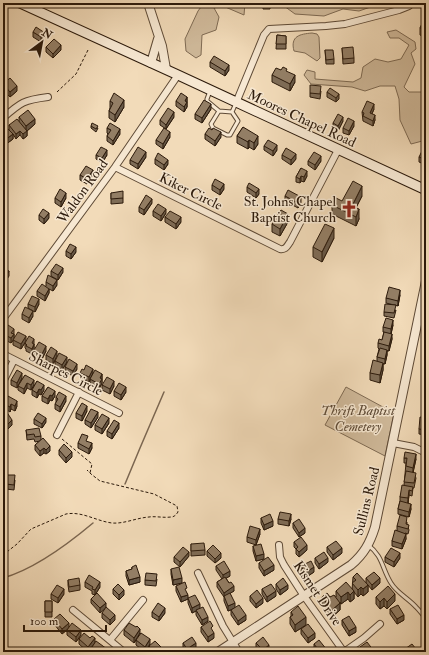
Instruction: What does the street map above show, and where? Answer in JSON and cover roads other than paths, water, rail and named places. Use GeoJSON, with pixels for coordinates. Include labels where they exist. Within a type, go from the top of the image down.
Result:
{"type":"FeatureCollection","features":[{"type":"Feature","properties":{"kind":"main road","name":"Moores Chapel Road"},"geometry":{"type":"LineString","coordinates":[[20,3],[426,190]]}},
{"type":"Feature","properties":{"kind":"street"},"geometry":{"type":"LineString","coordinates":[[148,3],[158,39],[162,46],[166,70]]}},
{"type":"Feature","properties":{"kind":"street"},"geometry":{"type":"LineString","coordinates":[[236,103],[264,35],[269,29],[346,24],[400,10],[412,3]]}},
{"type":"Feature","properties":{"kind":"street"},"geometry":{"type":"LineString","coordinates":[[151,63],[158,39]]}},
{"type":"Feature","properties":{"kind":"street","name":"Waldon Road"},"geometry":{"type":"LineString","coordinates":[[3,319],[115,167],[178,75]]}},
{"type":"Feature","properties":{"kind":"street"},"geometry":{"type":"LineString","coordinates":[[3,118],[18,104],[25,100],[48,97]]}},
{"type":"Feature","properties":{"kind":"street","name":"Kiker Circle"},"geometry":{"type":"LineString","coordinates":[[115,167],[280,249],[284,249],[290,242],[338,150]]}},
{"type":"Feature","properties":{"kind":"street","name":"Sullins Road"},"geometry":{"type":"LineString","coordinates":[[218,652],[351,565],[361,556],[368,545],[375,527],[426,281]]}},
{"type":"Feature","properties":{"kind":"street","name":"Sharpes Circle"},"geometry":{"type":"LineString","coordinates":[[3,354],[118,413]]}},
{"type":"Feature","properties":{"kind":"street"},"geometry":{"type":"LineString","coordinates":[[3,382],[14,360]]}},
{"type":"Feature","properties":{"kind":"street"},"geometry":{"type":"LineString","coordinates":[[57,435],[79,392]]}},
{"type":"Feature","properties":{"kind":"street"},"geometry":{"type":"LineString","coordinates":[[393,443],[414,447],[426,453]]}},
{"type":"Feature","properties":{"kind":"street","name":"Kismet Drive"},"geometry":{"type":"LineString","coordinates":[[279,545],[280,557],[304,596],[344,652]]}},
{"type":"Feature","properties":{"kind":"street"},"geometry":{"type":"LineString","coordinates":[[198,573],[223,626],[239,652]]}},
{"type":"Feature","properties":{"kind":"street"},"geometry":{"type":"LineString","coordinates":[[110,640],[143,600]]}},
{"type":"Feature","properties":{"kind":"street"},"geometry":{"type":"LineString","coordinates":[[73,610],[124,652]]}},
{"type":"Feature","properties":{"kind":"street"},"geometry":{"type":"LineString","coordinates":[[344,652],[364,638],[380,624]]}},
{"type":"Feature","properties":{"kind":"lane"},"geometry":{"type":"LineString","coordinates":[[210,90],[206,99],[207,101],[219,111],[232,112]]}},
{"type":"Feature","properties":{"kind":"lane"},"geometry":{"type":"LineString","coordinates":[[232,112],[236,103]]}},
{"type":"Feature","properties":{"kind":"lane"},"geometry":{"type":"LineString","coordinates":[[219,111],[211,124],[213,128],[226,135],[230,134],[238,121],[232,112]]}},
{"type":"Feature","properties":{"kind":"lane"},"geometry":{"type":"LineString","coordinates":[[368,545],[381,559],[391,583],[396,590],[416,607],[426,619]]}},
{"type":"Feature","properties":{"kind":"waterway"},"geometry":{"type":"LineString","coordinates":[[125,484],[164,392]]}},
{"type":"Feature","properties":{"kind":"waterway"},"geometry":{"type":"LineString","coordinates":[[3,578],[27,569],[51,555],[93,523]]}},
{"type":"Feature","properties":{"kind":"place","name":"St. Johns Chapel Baptist Church"},"geometry":{"type":"Point","coordinates":[349,209]}},
{"type":"Feature","properties":{"kind":"park label","name":"Thrift Baptist Cemetery"},"geometry":{"type":"Point","coordinates":[358,418]}}]}
